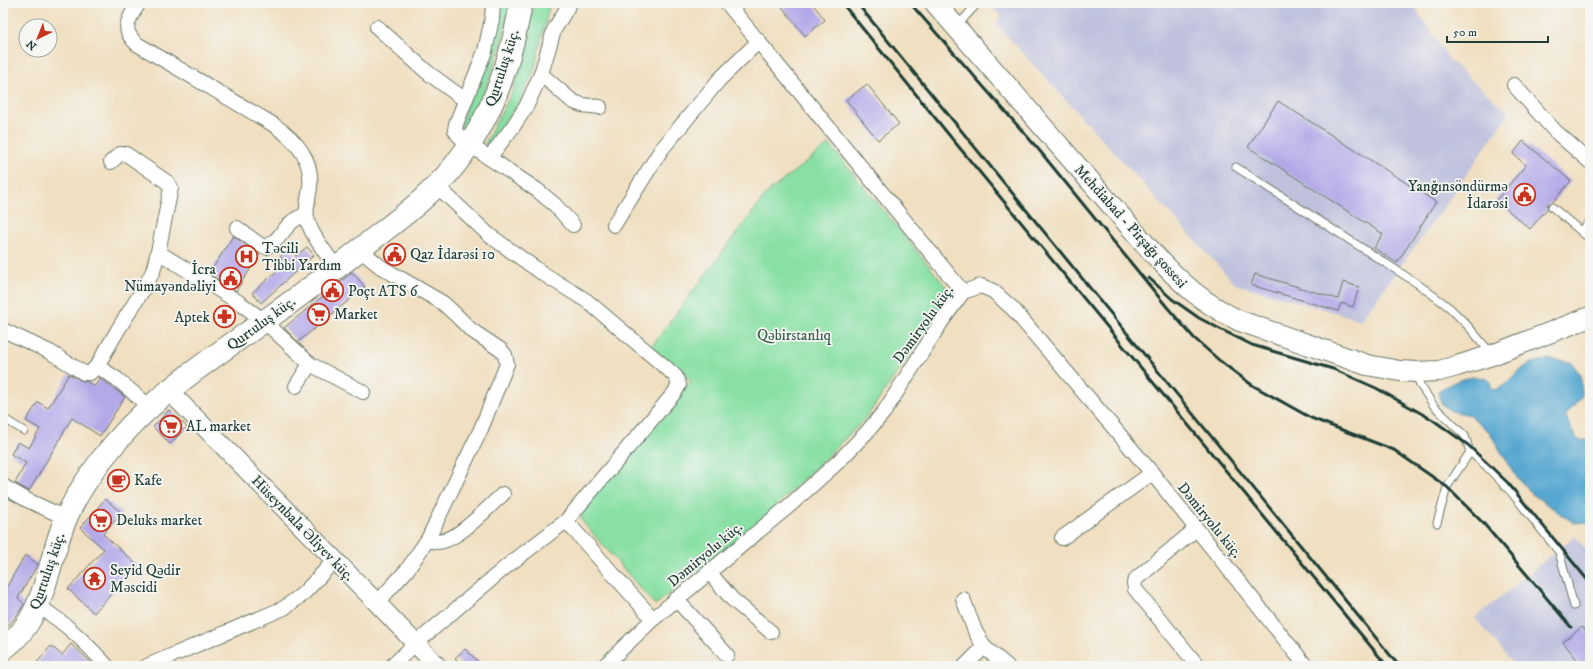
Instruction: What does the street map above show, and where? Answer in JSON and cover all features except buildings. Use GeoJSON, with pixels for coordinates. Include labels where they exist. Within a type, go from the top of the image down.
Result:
{"type":"FeatureCollection","features":[{"type":"Feature","properties":{"kind":"main road","name":"Qurtuluş küç."},"geometry":{"type":"LineString","coordinates":[[3,649],[17,637],[38,606],[66,518],[78,494],[92,472],[117,441],[150,407],[169,391],[226,347],[264,321],[360,250],[437,186],[453,168],[470,145],[497,93],[510,52],[521,3]]}},
{"type":"Feature","properties":{"kind":"main road","name":"Mehdiabad - Pirşağı şossesi"},"geometry":{"type":"LineString","coordinates":[[934,3],[1153,254],[1186,287],[1220,311],[1240,320],[1367,365],[1400,371],[1416,372],[1439,371],[1492,355],[1590,317]]}},
{"type":"Feature","properties":{"kind":"street"},"geometry":{"type":"LineString","coordinates":[[138,3],[127,24],[126,30],[130,38],[137,44],[274,124],[288,134],[299,145],[310,169],[306,215],[309,228],[336,268]]}},
{"type":"Feature","properties":{"kind":"street"},"geometry":{"type":"LineString","coordinates":[[493,3],[492,19],[485,51],[465,100],[455,130],[458,136],[536,190],[555,205],[573,225]]}},
{"type":"Feature","properties":{"kind":"street"},"geometry":{"type":"LineString","coordinates":[[490,158],[526,107],[541,74],[554,30],[570,3]]}},
{"type":"Feature","properties":{"kind":"street"},"geometry":{"type":"LineString","coordinates":[[727,3],[963,292]]}},
{"type":"Feature","properties":{"kind":"street"},"geometry":{"type":"LineString","coordinates":[[377,26],[427,72],[465,100]]}},
{"type":"Feature","properties":{"kind":"street"},"geometry":{"type":"LineString","coordinates":[[614,225],[661,150],[719,80],[759,41]]}},
{"type":"Feature","properties":{"kind":"street"},"geometry":{"type":"LineString","coordinates":[[541,74],[572,101],[582,105],[600,107]]}},
{"type":"Feature","properties":{"kind":"street"},"geometry":{"type":"LineString","coordinates":[[1514,85],[1555,131],[1590,162]]}},
{"type":"Feature","properties":{"kind":"street"},"geometry":{"type":"LineString","coordinates":[[3,330],[50,352],[84,373],[90,373],[98,366],[153,271],[171,188],[167,182],[126,154],[120,154],[111,162]]}},
{"type":"Feature","properties":{"kind":"street"},"geometry":{"type":"LineString","coordinates":[[392,666],[415,644],[507,566],[566,521],[675,392],[679,385],[676,378],[602,312],[587,300],[542,273],[506,248],[437,186]]}},
{"type":"Feature","properties":{"kind":"street"},"geometry":{"type":"LineString","coordinates":[[237,228],[260,245],[266,247],[271,245],[290,222],[297,217],[306,215]]}},
{"type":"Feature","properties":{"kind":"street"},"geometry":{"type":"LineString","coordinates":[[360,250],[381,267],[443,303],[471,330],[501,350],[505,355],[507,364],[481,428],[428,539],[407,570],[377,603]]}},
{"type":"Feature","properties":{"kind":"street"},"geometry":{"type":"LineString","coordinates":[[158,252],[223,292],[264,321],[310,364],[363,392]]}},
{"type":"Feature","properties":{"kind":"street","name":"Dəmiryolu küç."},"geometry":{"type":"LineString","coordinates":[[604,666],[653,619],[790,505],[839,461],[884,412],[942,321],[963,292],[981,286],[993,291],[1013,309],[1152,474],[1306,666]]}},
{"type":"Feature","properties":{"kind":"street"},"geometry":{"type":"LineString","coordinates":[[296,386],[310,364]]}},
{"type":"Feature","properties":{"kind":"street"},"geometry":{"type":"LineString","coordinates":[[98,366],[122,383],[150,407]]}},
{"type":"Feature","properties":{"kind":"street","name":"Hüseynbala Əliyev küç."},"geometry":{"type":"LineString","coordinates":[[169,391],[377,603],[436,666]]}},
{"type":"Feature","properties":{"kind":"street"},"geometry":{"type":"LineString","coordinates":[[1062,538],[1152,474]]}},
{"type":"Feature","properties":{"kind":"street"},"geometry":{"type":"LineString","coordinates":[[3,486],[27,500],[66,518]]}},
{"type":"Feature","properties":{"kind":"street"},"geometry":{"type":"LineString","coordinates":[[428,539],[438,542],[450,538],[462,531],[503,494]]}},
{"type":"Feature","properties":{"kind":"street"},"geometry":{"type":"LineString","coordinates":[[566,521],[653,619]]}},
{"type":"Feature","properties":{"kind":"street"},"geometry":{"type":"LineString","coordinates":[[1196,529],[1137,578],[1134,583],[1135,589],[1198,666]]}},
{"type":"Feature","properties":{"kind":"street"},"geometry":{"type":"LineString","coordinates":[[147,666],[284,608],[303,594],[335,560]]}},
{"type":"Feature","properties":{"kind":"street"},"geometry":{"type":"LineString","coordinates":[[709,572],[732,599],[771,632]]}},
{"type":"Feature","properties":{"kind":"street"},"geometry":{"type":"LineString","coordinates":[[963,599],[975,631],[984,647],[1007,666]]}},
{"type":"Feature","properties":{"kind":"street"},"geometry":{"type":"LineString","coordinates":[[676,600],[727,655]]}},
{"type":"Feature","properties":{"kind":"street"},"geometry":{"type":"LineString","coordinates":[[38,606],[57,617],[69,627],[107,666]]}},
{"type":"Feature","properties":{"kind":"street"},"geometry":{"type":"LineString","coordinates":[[965,666],[984,647]]}},
{"type":"Feature","properties":{"kind":"lane"},"geometry":{"type":"LineString","coordinates":[[956,27],[978,3]]}},
{"type":"Feature","properties":{"kind":"lane"},"geometry":{"type":"LineString","coordinates":[[1236,167],[1418,284],[1454,312],[1492,355]]}},
{"type":"Feature","properties":{"kind":"lane"},"geometry":{"type":"LineString","coordinates":[[1552,207],[1590,239]]}},
{"type":"Feature","properties":{"kind":"lane"},"geometry":{"type":"LineString","coordinates":[[1581,232],[1590,221]]}},
{"type":"Feature","properties":{"kind":"lane"},"geometry":{"type":"LineString","coordinates":[[1416,372],[1420,385],[1434,406],[1465,436],[1470,452],[1487,466],[1511,492],[1559,552],[1574,606]]}},
{"type":"Feature","properties":{"kind":"lane"},"geometry":{"type":"LineString","coordinates":[[3,418],[24,431]]}},
{"type":"Feature","properties":{"kind":"lane"},"geometry":{"type":"LineString","coordinates":[[1437,523],[1447,487],[1470,452]]}},
{"type":"Feature","properties":{"kind":"shaded area"},"geometry":{"type":"Polygon","coordinates":[[[988,3],[1412,3],[1450,61],[1509,113],[1439,214],[1361,320],[1235,284],[996,24],[1001,16],[988,3]]]}},
{"type":"Feature","properties":{"kind":"shaded area"},"geometry":{"type":"Polygon","coordinates":[[[1575,536],[1590,554],[1590,666],[1515,666],[1475,618],[1575,536]]]}},
{"type":"Feature","properties":{"kind":"green space"},"geometry":{"type":"Polygon","coordinates":[[[498,3],[510,3],[501,45],[489,80],[466,131],[460,127],[498,3]]]}},
{"type":"Feature","properties":{"kind":"green space"},"geometry":{"type":"Polygon","coordinates":[[[534,3],[550,3],[534,70],[521,99],[490,145],[485,143],[513,91],[528,34],[534,3]]]}},
{"type":"Feature","properties":{"kind":"green space","name":"Qəbirstanlıq"},"geometry":{"type":"Polygon","coordinates":[[[829,144],[952,294],[865,419],[767,515],[655,605],[581,520],[582,509],[691,381],[651,347],[767,193],[829,144]]]}},
{"type":"Feature","properties":{"kind":"water"},"geometry":{"type":"Polygon","coordinates":[[[1549,359],[1571,362],[1581,375],[1582,396],[1566,415],[1570,428],[1578,440],[1590,440],[1590,522],[1574,523],[1532,494],[1515,475],[1489,432],[1470,415],[1451,411],[1441,403],[1438,391],[1457,381],[1471,377],[1484,378],[1490,381],[1492,390],[1497,389],[1507,383],[1520,370],[1530,364],[1549,359]]]}},
{"type":"Feature","properties":{"kind":"railway"},"geometry":{"type":"LineString","coordinates":[[842,3],[1387,666]]}},
{"type":"Feature","properties":{"kind":"railway"},"geometry":{"type":"LineString","coordinates":[[857,3],[1399,666]]}},
{"type":"Feature","properties":{"kind":"railway"},"geometry":{"type":"LineString","coordinates":[[910,3],[1039,150],[1194,338],[1220,361],[1252,385],[1311,418],[1394,450],[1447,487],[1484,524],[1571,627]]}},
{"type":"Feature","properties":{"kind":"railway"},"geometry":{"type":"LineString","coordinates":[[1149,278],[1172,299],[1199,318],[1220,329],[1252,345],[1333,369],[1376,388],[1433,420],[1468,445],[1508,483],[1590,583]]}},
{"type":"Feature","properties":{"kind":"place","name":"Yanğınsöndürmə İdarəsi"},"geometry":{"type":"Point","coordinates":[1524,195]}},
{"type":"Feature","properties":{"kind":"place","name":"Qaz İdarəsi 10"},"geometry":{"type":"Point","coordinates":[395,254]}},
{"type":"Feature","properties":{"kind":"place","name":"Təcili Tibbi Yardım"},"geometry":{"type":"Point","coordinates":[247,257]}},
{"type":"Feature","properties":{"kind":"place","name":"İcra Nümayəndəliyi"},"geometry":{"type":"Point","coordinates":[231,278]}},
{"type":"Feature","properties":{"kind":"place","name":"Poçt ATS 6"},"geometry":{"type":"Point","coordinates":[332,291]}},
{"type":"Feature","properties":{"kind":"place","name":"Market"},"geometry":{"type":"Point","coordinates":[318,314]}},
{"type":"Feature","properties":{"kind":"place","name":"Aptek"},"geometry":{"type":"Point","coordinates":[225,317]}},
{"type":"Feature","properties":{"kind":"place","name":"AL market"},"geometry":{"type":"Point","coordinates":[170,426]}},
{"type":"Feature","properties":{"kind":"place","name":"Kafe"},"geometry":{"type":"Point","coordinates":[119,480]}},
{"type":"Feature","properties":{"kind":"place","name":"Deluks market"},"geometry":{"type":"Point","coordinates":[101,520]}},
{"type":"Feature","properties":{"kind":"place","name":"Seyid Qədir Məscidi"},"geometry":{"type":"Point","coordinates":[95,579]}}]}
